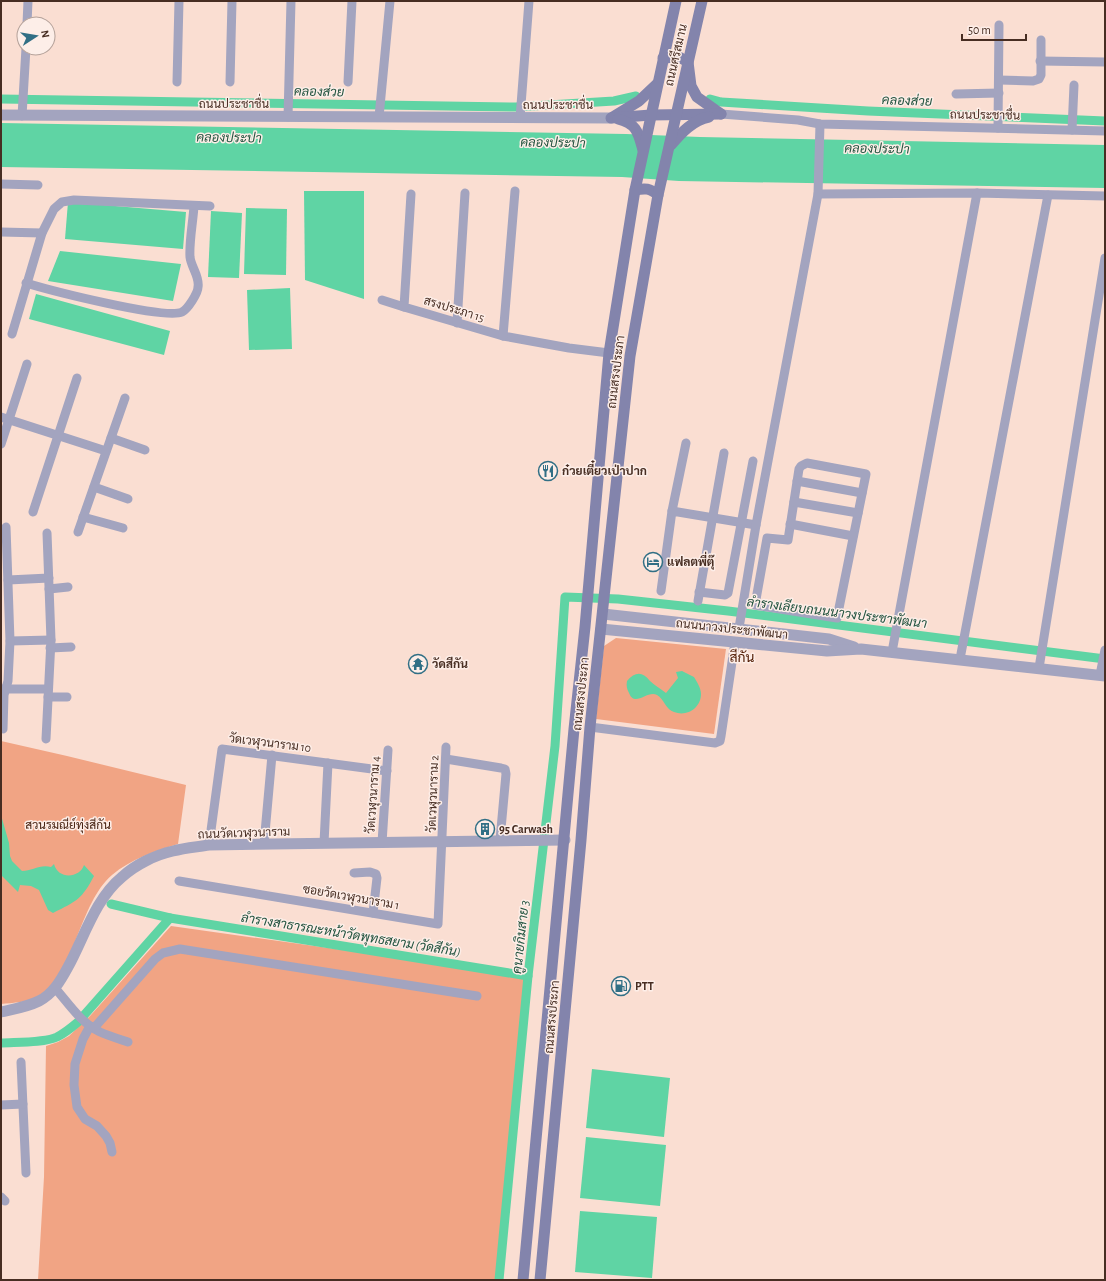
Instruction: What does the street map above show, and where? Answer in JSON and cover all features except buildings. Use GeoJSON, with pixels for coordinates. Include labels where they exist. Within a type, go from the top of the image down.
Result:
{"type":"FeatureCollection","features":[{"type":"Feature","properties":{"kind":"main road","name":"ถนนศรีสมาน"},"geometry":{"type":"LineString","coordinates":[[651,115],[676,1]]}},
{"type":"Feature","properties":{"kind":"main road","name":"ถนนศรีสมาน"},"geometry":{"type":"LineString","coordinates":[[676,115],[702,1]]}},
{"type":"Feature","properties":{"kind":"main road"},"geometry":{"type":"LineString","coordinates":[[663,58],[679,57],[688,62],[691,86],[698,97],[721,114]]}},
{"type":"Feature","properties":{"kind":"main road"},"geometry":{"type":"LineString","coordinates":[[612,118],[639,101],[658,84]]}},
{"type":"Feature","properties":{"kind":"main road"},"geometry":{"type":"LineString","coordinates":[[612,118],[651,115],[721,114]]}},
{"type":"Feature","properties":{"kind":"main road"},"geometry":{"type":"LineString","coordinates":[[675,134],[704,118],[721,114]]}},
{"type":"Feature","properties":{"kind":"main road"},"geometry":{"type":"LineString","coordinates":[[612,118],[629,122],[643,133],[651,115]]}},
{"type":"Feature","properties":{"kind":"main road","name":"ถนนสรงประภา"},"geometry":{"type":"LineString","coordinates":[[540,1280],[581,848],[590,727],[630,356],[658,195],[668,148],[675,134],[676,115]]}},
{"type":"Feature","properties":{"kind":"main road","name":"ถนนสรงประภา"},"geometry":{"type":"LineString","coordinates":[[523,1280],[565,840],[574,729],[587,608],[609,353],[636,185],[643,152],[643,133]]}},
{"type":"Feature","properties":{"kind":"main road"},"geometry":{"type":"LineString","coordinates":[[636,185],[651,189],[658,195]]}},
{"type":"Feature","properties":{"kind":"main road"},"geometry":{"type":"LineString","coordinates":[[598,476],[617,477]]}},
{"type":"Feature","properties":{"kind":"main road"},"geometry":{"type":"LineString","coordinates":[[587,608],[603,609]]}},
{"type":"Feature","properties":{"kind":"main road"},"geometry":{"type":"LineString","coordinates":[[585,627],[601,628]]}},
{"type":"Feature","properties":{"kind":"street"},"geometry":{"type":"LineString","coordinates":[[27,16],[28,1]]}},
{"type":"Feature","properties":{"kind":"street"},"geometry":{"type":"LineString","coordinates":[[177,82],[179,1]]}},
{"type":"Feature","properties":{"kind":"street"},"geometry":{"type":"LineString","coordinates":[[230,82],[232,1]]}},
{"type":"Feature","properties":{"kind":"street"},"geometry":{"type":"LineString","coordinates":[[288,115],[291,1]]}},
{"type":"Feature","properties":{"kind":"street"},"geometry":{"type":"LineString","coordinates":[[348,82],[352,1]]}},
{"type":"Feature","properties":{"kind":"street"},"geometry":{"type":"LineString","coordinates":[[380,109],[390,1]]}},
{"type":"Feature","properties":{"kind":"street"},"geometry":{"type":"LineString","coordinates":[[520,111],[529,1]]}},
{"type":"Feature","properties":{"kind":"street"},"geometry":{"type":"LineString","coordinates":[[998,125],[999,25]]}},
{"type":"Feature","properties":{"kind":"street"},"geometry":{"type":"LineString","coordinates":[[999,80],[1036,80],[1041,75],[1041,40]]}},
{"type":"Feature","properties":{"kind":"street"},"geometry":{"type":"LineString","coordinates":[[22,116],[26,56]]}},
{"type":"Feature","properties":{"kind":"street"},"geometry":{"type":"LineString","coordinates":[[1040,61],[1105,62]]}},
{"type":"Feature","properties":{"kind":"street"},"geometry":{"type":"LineString","coordinates":[[1073,123],[1074,85]]}},
{"type":"Feature","properties":{"kind":"street"},"geometry":{"type":"LineString","coordinates":[[956,94],[999,93]]}},
{"type":"Feature","properties":{"kind":"street","name":"ถนนประชาชื่น"},"geometry":{"type":"LineString","coordinates":[[1,115],[288,115],[380,109],[520,111],[612,118]]}},
{"type":"Feature","properties":{"kind":"street","name":"ถนนประชาชื่น"},"geometry":{"type":"LineString","coordinates":[[721,114],[798,120],[820,124],[998,125],[1073,123],[1105,131]]}},
{"type":"Feature","properties":{"kind":"street"},"geometry":{"type":"LineString","coordinates":[[739,628],[756,525],[818,190],[820,124]]}},
{"type":"Feature","properties":{"kind":"street"},"geometry":{"type":"LineString","coordinates":[[1,184],[38,185]]}},
{"type":"Feature","properties":{"kind":"street"},"geometry":{"type":"LineString","coordinates":[[818,190],[1105,196]]}},
{"type":"Feature","properties":{"kind":"street"},"geometry":{"type":"LineString","coordinates":[[503,336],[515,191]]}},
{"type":"Feature","properties":{"kind":"street"},"geometry":{"type":"LineString","coordinates":[[457,323],[465,193]]}},
{"type":"Feature","properties":{"kind":"street","name":"สรงประภา 15"},"geometry":{"type":"LineString","coordinates":[[411,194],[404,307],[503,336],[569,348],[609,353]]}},
{"type":"Feature","properties":{"kind":"street"},"geometry":{"type":"LineString","coordinates":[[892,652],[977,194]]}},
{"type":"Feature","properties":{"kind":"street"},"geometry":{"type":"LineString","coordinates":[[960,659],[1048,195]]}},
{"type":"Feature","properties":{"kind":"street"},"geometry":{"type":"LineString","coordinates":[[12,334],[42,233],[54,209],[62,202],[79,201],[210,206]]}},
{"type":"Feature","properties":{"kind":"street"},"geometry":{"type":"LineString","coordinates":[[26,283],[47,290],[144,310],[172,314],[182,312],[190,305],[198,287],[197,278],[191,265],[190,256],[194,206]]}},
{"type":"Feature","properties":{"kind":"street"},"geometry":{"type":"LineString","coordinates":[[1,232],[42,233]]}},
{"type":"Feature","properties":{"kind":"street"},"geometry":{"type":"LineString","coordinates":[[1039,668],[1105,258]]}},
{"type":"Feature","properties":{"kind":"street"},"geometry":{"type":"LineString","coordinates":[[382,300],[404,307]]}},
{"type":"Feature","properties":{"kind":"street"},"geometry":{"type":"LineString","coordinates":[[1,444],[5,418],[27,364]]}},
{"type":"Feature","properties":{"kind":"street"},"geometry":{"type":"LineString","coordinates":[[33,512],[77,378]]}},
{"type":"Feature","properties":{"kind":"street"},"geometry":{"type":"LineString","coordinates":[[78,532],[125,398]]}},
{"type":"Feature","properties":{"kind":"street"},"geometry":{"type":"LineString","coordinates":[[5,418],[106,451]]}},
{"type":"Feature","properties":{"kind":"street"},"geometry":{"type":"LineString","coordinates":[[111,438],[145,450]]}},
{"type":"Feature","properties":{"kind":"street"},"geometry":{"type":"LineString","coordinates":[[661,591],[672,511],[686,444]]}},
{"type":"Feature","properties":{"kind":"street"},"geometry":{"type":"LineString","coordinates":[[724,453],[714,517],[698,597],[725,595],[728,593],[753,461]]}},
{"type":"Feature","properties":{"kind":"street"},"geometry":{"type":"LineString","coordinates":[[807,463],[866,474],[837,618],[755,605],[767,538],[788,540],[797,481],[799,469],[807,463]]}},
{"type":"Feature","properties":{"kind":"street"},"geometry":{"type":"LineString","coordinates":[[797,481],[862,493]]}},
{"type":"Feature","properties":{"kind":"street"},"geometry":{"type":"LineString","coordinates":[[94,487],[128,499]]}},
{"type":"Feature","properties":{"kind":"street"},"geometry":{"type":"LineString","coordinates":[[794,502],[858,513]]}},
{"type":"Feature","properties":{"kind":"street"},"geometry":{"type":"LineString","coordinates":[[672,511],[756,525]]}},
{"type":"Feature","properties":{"kind":"street"},"geometry":{"type":"LineString","coordinates":[[84,517],[122,528]]}},
{"type":"Feature","properties":{"kind":"street"},"geometry":{"type":"LineString","coordinates":[[790,524],[853,536]]}},
{"type":"Feature","properties":{"kind":"street"},"geometry":{"type":"LineString","coordinates":[[3,729],[4,689],[10,641],[5,606],[8,580],[4,565],[6,527]]}},
{"type":"Feature","properties":{"kind":"street"},"geometry":{"type":"LineString","coordinates":[[46,739],[51,644],[47,533]]}},
{"type":"Feature","properties":{"kind":"street"},"geometry":{"type":"LineString","coordinates":[[8,580],[49,578]]}},
{"type":"Feature","properties":{"kind":"street"},"geometry":{"type":"LineString","coordinates":[[49,589],[68,587]]}},
{"type":"Feature","properties":{"kind":"street","name":"ถนนนาวงประชาพัฒนา"},"geometry":{"type":"LineString","coordinates":[[603,609],[829,639],[861,649]]}},
{"type":"Feature","properties":{"kind":"street","name":"ถนนนาวงประชาพัฒนา"},"geometry":{"type":"LineString","coordinates":[[601,628],[827,651],[861,649],[1039,668],[1102,673]]}},
{"type":"Feature","properties":{"kind":"street"},"geometry":{"type":"LineString","coordinates":[[10,641],[71,647]]}},
{"type":"Feature","properties":{"kind":"street"},"geometry":{"type":"LineString","coordinates":[[590,727],[715,743],[720,741],[735,642]]}},
{"type":"Feature","properties":{"kind":"street"},"geometry":{"type":"LineString","coordinates":[[1102,673],[1105,650]]}},
{"type":"Feature","properties":{"kind":"street"},"geometry":{"type":"LineString","coordinates":[[4,689],[48,693],[68,697]]}},
{"type":"Feature","properties":{"kind":"street","name":"วัดเวฬุวนาราม 2"},"geometry":{"type":"LineString","coordinates":[[443,842],[446,747]]}},
{"type":"Feature","properties":{"kind":"street","name":"วัดเวฬุวนาราม 10"},"geometry":{"type":"LineString","coordinates":[[209,845],[222,749],[387,771]]}},
{"type":"Feature","properties":{"kind":"street","name":"วัดเวฬุวนาราม 4"},"geometry":{"type":"LineString","coordinates":[[382,843],[388,750]]}},
{"type":"Feature","properties":{"kind":"street"},"geometry":{"type":"LineString","coordinates":[[264,844],[272,755]]}},
{"type":"Feature","properties":{"kind":"street"},"geometry":{"type":"LineString","coordinates":[[446,759],[505,769],[506,774],[500,840]]}},
{"type":"Feature","properties":{"kind":"street"},"geometry":{"type":"LineString","coordinates":[[324,844],[328,763]]}},
{"type":"Feature","properties":{"kind":"street","name":"ถนนวัดเวฬุวนาราม"},"geometry":{"type":"LineString","coordinates":[[1,1012],[23,1008],[40,1001],[55,988],[106,894],[122,877],[147,861],[171,851],[209,845],[565,840]]}},
{"type":"Feature","properties":{"kind":"street","name":"ซอยวัดเวฬุวนาราม 1"},"geometry":{"type":"LineString","coordinates":[[178,881],[438,924],[443,842]]}},
{"type":"Feature","properties":{"kind":"street"},"geometry":{"type":"LineString","coordinates":[[354,872],[370,872],[376,874],[377,878],[373,913]]}},
{"type":"Feature","properties":{"kind":"street"},"geometry":{"type":"LineString","coordinates":[[112,1152],[110,1143],[106,1136],[97,1126],[85,1119],[77,1107],[74,1085],[75,1064],[83,1040],[90,1026],[155,959],[163,953],[180,949],[477,996]]}},
{"type":"Feature","properties":{"kind":"street"},"geometry":{"type":"LineString","coordinates":[[55,988],[71,1009],[90,1026],[100,1032],[128,1042]]}},
{"type":"Feature","properties":{"kind":"street"},"geometry":{"type":"LineString","coordinates":[[21,1062],[26,1173]]}},
{"type":"Feature","properties":{"kind":"street"},"geometry":{"type":"LineString","coordinates":[[1,1105],[23,1104]]}},
{"type":"Feature","properties":{"kind":"green space"},"geometry":{"type":"Polygon","coordinates":[[[616,638],[726,649],[714,734],[596,719],[604,646],[616,638]]]}},
{"type":"Feature","properties":{"kind":"green space","name":"สวนรมณีย์ทุ่งสีกัน"},"geometry":{"type":"Polygon","coordinates":[[[1,741],[186,785],[178,844],[135,860],[119,869],[112,875],[101,887],[92,903],[61,972],[51,986],[39,996],[31,1000],[1,1004],[1,741]]]}},
{"type":"Feature","properties":{"kind":"green space"},"geometry":{"type":"Polygon","coordinates":[[[171,926],[528,976],[499,1280],[38,1280],[44,1177],[46,1046],[69,1036],[90,1016],[171,926]]]}},
{"type":"Feature","properties":{"kind":"water","name":"คลองประปา"},"geometry":{"type":"Polygon","coordinates":[[[1,123],[626,134],[700,137],[1105,145],[1105,188],[679,181],[622,177],[1,167],[1,123]]]}},
{"type":"Feature","properties":{"kind":"water"},"geometry":{"type":"Polygon","coordinates":[[[304,191],[364,191],[364,299],[305,280],[304,191]]]}},
{"type":"Feature","properties":{"kind":"water"},"geometry":{"type":"Polygon","coordinates":[[[68,202],[186,212],[183,249],[65,239],[68,202]]]}},
{"type":"Feature","properties":{"kind":"water"},"geometry":{"type":"Polygon","coordinates":[[[246,208],[287,209],[286,275],[244,274],[246,208]]]}},
{"type":"Feature","properties":{"kind":"water"},"geometry":{"type":"Polygon","coordinates":[[[211,211],[242,213],[239,278],[208,277],[211,211]]]}},
{"type":"Feature","properties":{"kind":"water"},"geometry":{"type":"Polygon","coordinates":[[[60,251],[181,264],[173,301],[48,281],[60,251]]]}},
{"type":"Feature","properties":{"kind":"water"},"geometry":{"type":"Polygon","coordinates":[[[290,288],[292,349],[249,350],[247,290],[290,288]]]}},
{"type":"Feature","properties":{"kind":"water"},"geometry":{"type":"Polygon","coordinates":[[[36,294],[170,331],[164,355],[29,319],[36,294]]]}},
{"type":"Feature","properties":{"kind":"water"},"geometry":{"type":"Polygon","coordinates":[[[682,671],[694,677],[701,692],[699,703],[688,712],[679,713],[671,711],[657,695],[653,694],[634,699],[627,689],[627,681],[636,674],[641,674],[666,693],[678,678],[676,672],[682,671]]]}},
{"type":"Feature","properties":{"kind":"water"},"geometry":{"type":"Polygon","coordinates":[[[1,815],[9,843],[10,856],[12,861],[22,871],[43,866],[51,867],[54,864],[60,873],[64,875],[74,875],[82,869],[84,865],[94,876],[86,890],[78,899],[53,913],[48,910],[39,890],[31,886],[20,885],[18,892],[1,875],[1,815]]]}},
{"type":"Feature","properties":{"kind":"water"},"geometry":{"type":"Polygon","coordinates":[[[592,1069],[670,1078],[664,1137],[586,1128],[592,1069]]]}},
{"type":"Feature","properties":{"kind":"water"},"geometry":{"type":"Polygon","coordinates":[[[586,1137],[666,1145],[660,1206],[580,1198],[586,1137]]]}},
{"type":"Feature","properties":{"kind":"water"},"geometry":{"type":"Polygon","coordinates":[[[580,1211],[657,1217],[652,1278],[575,1272],[580,1211]]]}},
{"type":"Feature","properties":{"kind":"waterway","name":"คลองส่วย"},"geometry":{"type":"LineString","coordinates":[[1,99],[516,107],[614,101],[636,96]]}},
{"type":"Feature","properties":{"kind":"waterway","name":"คลองส่วย"},"geometry":{"type":"LineString","coordinates":[[710,99],[721,102],[868,111],[1105,121]]}},
{"type":"Feature","properties":{"kind":"waterway","name":"คูนายกิมสาย 3"},"geometry":{"type":"LineString","coordinates":[[499,1280],[528,976],[555,746],[565,597],[618,599],[728,611],[1105,659]]}},
{"type":"Feature","properties":{"kind":"waterway","name":"ลำรางสาธารณะหน้าวัดพุทธสยาม (วัดสีกัน)"},"geometry":{"type":"LineString","coordinates":[[111,904],[170,918]]}},
{"type":"Feature","properties":{"kind":"waterway","name":"ลำรางสาธารณะหน้าวัดพุทธสยาม (วัดสีกัน)"},"geometry":{"type":"LineString","coordinates":[[1,1043],[30,1042],[51,1039],[68,1030],[78,1022],[170,918],[528,976]]}},
{"type":"Feature","properties":{"kind":"place","name":"ก๋วยเตี๋ยวเป่าปาก"},"geometry":{"type":"Point","coordinates":[548,471]}},
{"type":"Feature","properties":{"kind":"place","name":"แฟลตพี่ตุ๊"},"geometry":{"type":"Point","coordinates":[653,562]}},
{"type":"Feature","properties":{"kind":"place","name":"วัดสีกัน"},"geometry":{"type":"Point","coordinates":[418,664]}},
{"type":"Feature","properties":{"kind":"place","name":"95 Carwash"},"geometry":{"type":"Point","coordinates":[485,829]}},
{"type":"Feature","properties":{"kind":"place","name":"PTT"},"geometry":{"type":"Point","coordinates":[621,986]}},
{"type":"Feature","properties":{"kind":"district","name":"สีกัน"},"geometry":{"type":"Point","coordinates":[742,657]}},
{"type":"Feature","properties":{"kind":"water label","name":"ลำรางเลียบถนนนาวงประชาพัฒนา"},"geometry":{"type":"Point","coordinates":[837,612]}}]}
